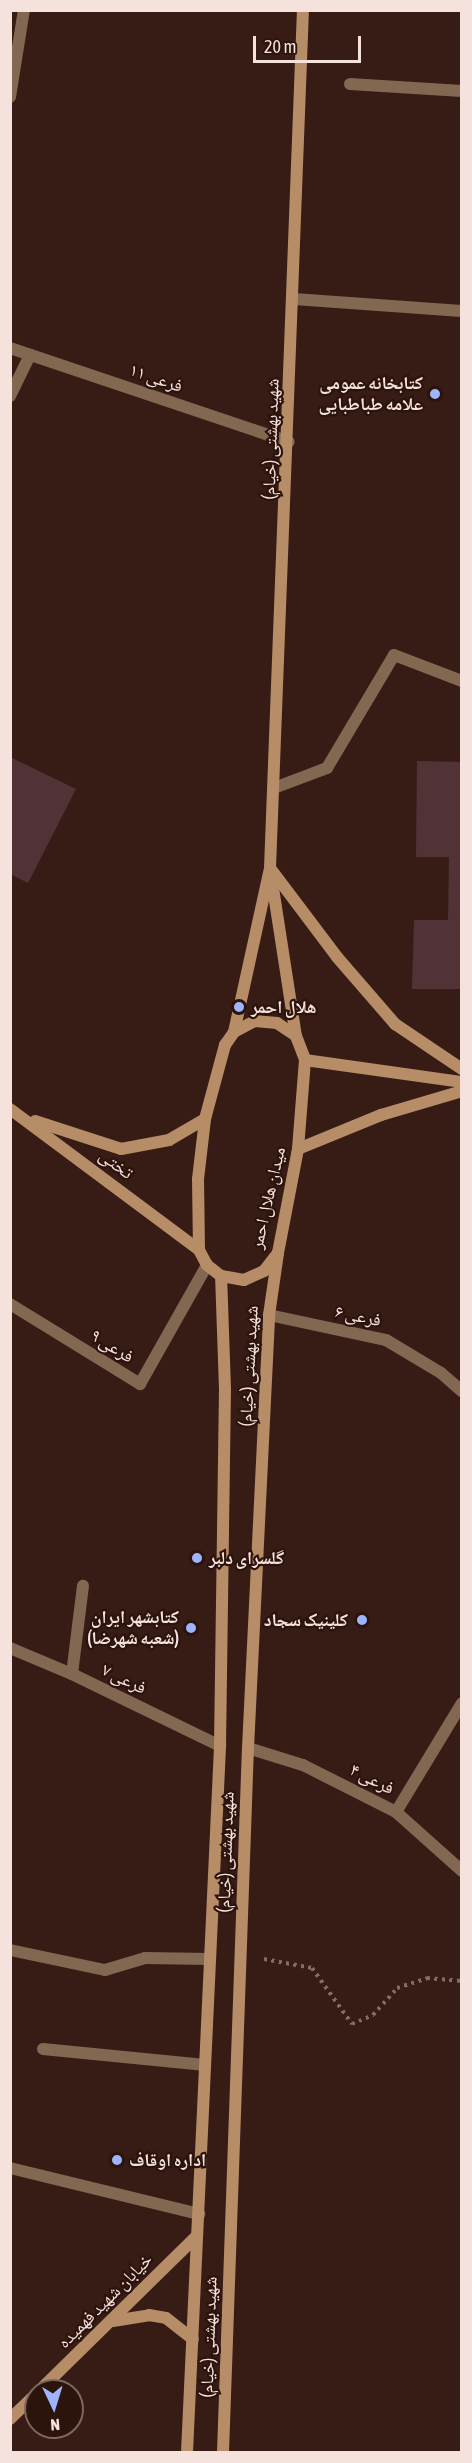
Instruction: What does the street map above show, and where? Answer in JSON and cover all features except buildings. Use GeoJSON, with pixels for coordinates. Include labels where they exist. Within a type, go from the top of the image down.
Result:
{"type":"FeatureCollection","features":[{"type":"Feature","properties":{"kind":"main road","name":"شهید بهشتی (خیام)"},"geometry":{"type":"LineString","coordinates":[[234,1032],[270,868],[289,442],[303,10]]}},
{"type":"Feature","properties":{"kind":"main road","name":"شهید بهشتی (خیام)"},"geometry":{"type":"LineString","coordinates":[[270,868],[296,1036]]}},
{"type":"Feature","properties":{"kind":"main road"},"geometry":{"type":"LineString","coordinates":[[270,868],[337,957],[394,1024],[462,1070]]}},
{"type":"Feature","properties":{"kind":"main road"},"geometry":{"type":"LineString","coordinates":[[221,1276],[207,1265],[199,1250],[198,1179],[205,1119],[225,1045],[234,1032],[255,1021],[277,1023],[296,1036]]}},
{"type":"Feature","properties":{"kind":"main road","name":"میدان هلال احمر"},"geometry":{"type":"LineString","coordinates":[[221,1276],[244,1280],[264,1271],[278,1253],[298,1149],[305,1060],[296,1036]]}},
{"type":"Feature","properties":{"kind":"main road"},"geometry":{"type":"LineString","coordinates":[[305,1060],[462,1082]]}},
{"type":"Feature","properties":{"kind":"main road"},"geometry":{"type":"LineString","coordinates":[[298,1149],[381,1115],[462,1091]]}},
{"type":"Feature","properties":{"kind":"main road","name":"تختی"},"geometry":{"type":"LineString","coordinates":[[10,1109],[199,1250]]}},
{"type":"Feature","properties":{"kind":"main road"},"geometry":{"type":"LineString","coordinates":[[25,1118],[121,1149],[169,1140],[205,1119]]}},
{"type":"Feature","properties":{"kind":"main road","name":"شهید بهشتی (خیام)"},"geometry":{"type":"LineString","coordinates":[[223,2452],[248,1748],[269,1315],[278,1253]]}},
{"type":"Feature","properties":{"kind":"main road","name":"شهید بهشتی (خیام)"},"geometry":{"type":"LineString","coordinates":[[188,2452],[220,1746],[225,1389],[221,1276]]}},
{"type":"Feature","properties":{"kind":"main road","name":"خیابان شهید فهمیده"},"geometry":{"type":"LineString","coordinates":[[51,2379],[197,2236]]}},
{"type":"Feature","properties":{"kind":"main road"},"geometry":{"type":"LineString","coordinates":[[109,2322],[149,2315],[166,2318],[193,2339]]}},
{"type":"Feature","properties":{"kind":"main road","name":"خیابان شهید فهمیده"},"geometry":{"type":"LineString","coordinates":[[10,2419],[24,2406]]}},
{"type":"Feature","properties":{"kind":"street"},"geometry":{"type":"LineString","coordinates":[[10,97],[24,10]]}},
{"type":"Feature","properties":{"kind":"street"},"geometry":{"type":"LineString","coordinates":[[350,84],[462,92]]}},
{"type":"Feature","properties":{"kind":"street"},"geometry":{"type":"LineString","coordinates":[[294,299],[462,311]]}},
{"type":"Feature","properties":{"kind":"street","name":"فرعی ۱۱"},"geometry":{"type":"LineString","coordinates":[[10,348],[289,442]]}},
{"type":"Feature","properties":{"kind":"street"},"geometry":{"type":"LineString","coordinates":[[10,396],[30,355]]}},
{"type":"Feature","properties":{"kind":"street"},"geometry":{"type":"LineString","coordinates":[[274,788],[327,768],[394,655],[462,681]]}},
{"type":"Feature","properties":{"kind":"street","name":"فرعی ۹"},"geometry":{"type":"LineString","coordinates":[[10,1304],[140,1384],[207,1265]]}},
{"type":"Feature","properties":{"kind":"street","name":"فرعی ۶"},"geometry":{"type":"LineString","coordinates":[[269,1315],[386,1340],[441,1374],[462,1391]]}},
{"type":"Feature","properties":{"kind":"street"},"geometry":{"type":"LineString","coordinates":[[72,1674],[83,1586]]}},
{"type":"Feature","properties":{"kind":"street","name":"فرعی ۷"},"geometry":{"type":"LineString","coordinates":[[10,1648],[72,1674],[220,1746]]}},
{"type":"Feature","properties":{"kind":"street"},"geometry":{"type":"LineString","coordinates":[[396,1812],[462,1702]]}},
{"type":"Feature","properties":{"kind":"street","name":"فرعی ۴"},"geometry":{"type":"LineString","coordinates":[[248,1748],[303,1765],[396,1812],[462,1871]]}},
{"type":"Feature","properties":{"kind":"street"},"geometry":{"type":"LineString","coordinates":[[10,1950],[105,1970],[145,1958],[210,1959]]}},
{"type":"Feature","properties":{"kind":"street"},"geometry":{"type":"LineString","coordinates":[[43,2049],[205,2065]]}},
{"type":"Feature","properties":{"kind":"street"},"geometry":{"type":"LineString","coordinates":[[10,2168],[199,2214]]}},
{"type":"Feature","properties":{"kind":"path"},"geometry":{"type":"LineString","coordinates":[[241,1955],[312,1968],[352,2024],[373,2015],[397,1989],[427,1978],[462,1981]]}},
{"type":"Feature","properties":{"kind":"place","name":"کتابخانه عمومی علامه طباطبایی"},"geometry":{"type":"Point","coordinates":[435,394]}},
{"type":"Feature","properties":{"kind":"place","name":"هلال احمر"},"geometry":{"type":"Point","coordinates":[239,1007]}},
{"type":"Feature","properties":{"kind":"place","name":"گلسرای دلبر"},"geometry":{"type":"Point","coordinates":[197,1558]}},
{"type":"Feature","properties":{"kind":"place","name":"کلینیک سجاد"},"geometry":{"type":"Point","coordinates":[362,1620]}},
{"type":"Feature","properties":{"kind":"place","name":"کتابشهر ایران (شعبه شهرضا)"},"geometry":{"type":"Point","coordinates":[191,1628]}},
{"type":"Feature","properties":{"kind":"place","name":"اداره اوقاف"},"geometry":{"type":"Point","coordinates":[117,2160]}}]}
